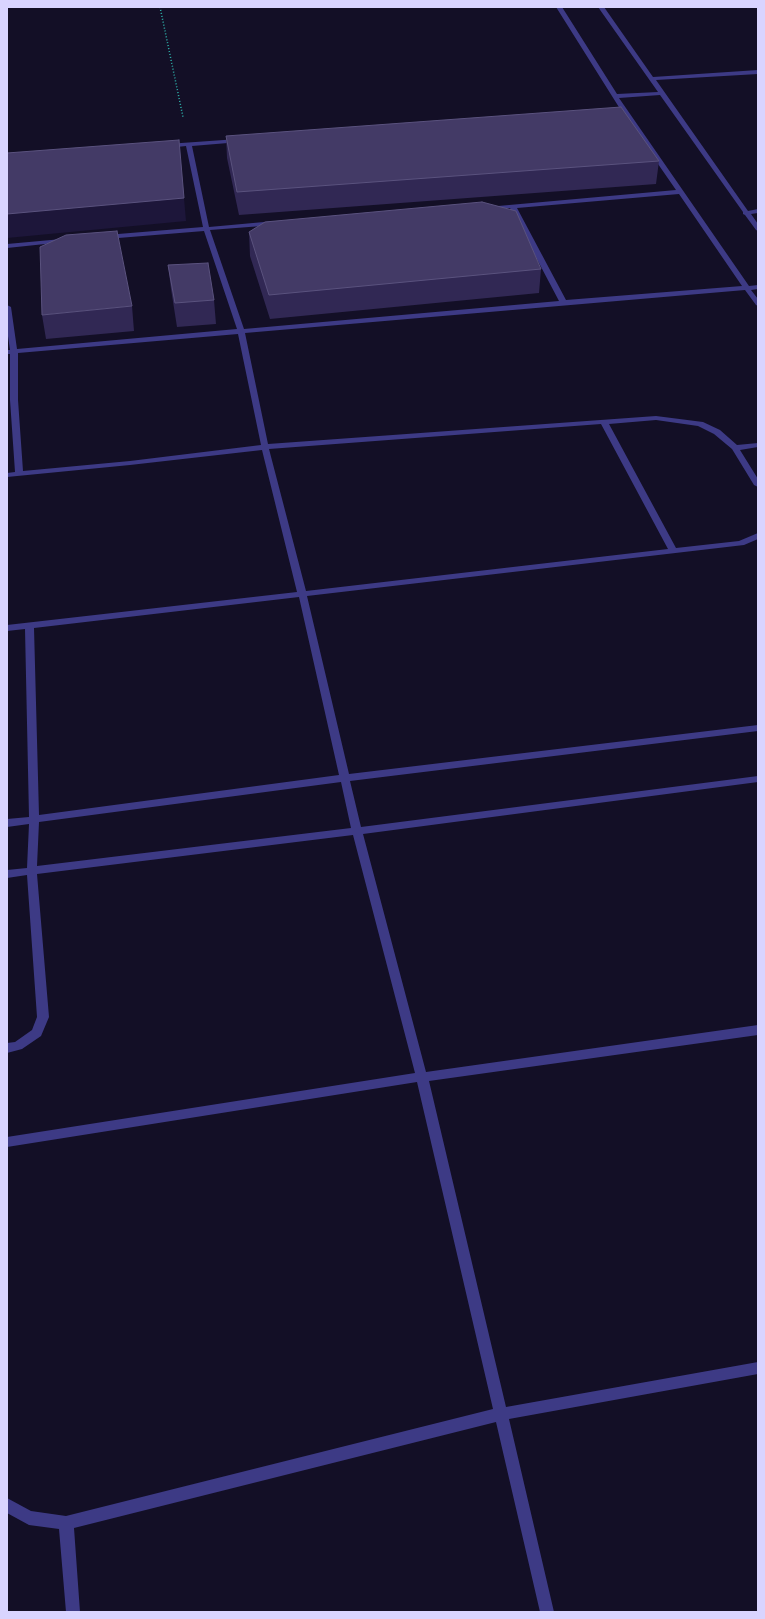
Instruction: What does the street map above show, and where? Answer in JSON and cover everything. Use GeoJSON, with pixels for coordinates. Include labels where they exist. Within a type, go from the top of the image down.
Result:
{"type":"FeatureCollection","features":[{"type":"Feature","properties":{"kind":"street"},"geometry":{"type":"LineString","coordinates":[[559,7],[625,112],[758,304]]}},
{"type":"Feature","properties":{"kind":"street"},"geometry":{"type":"LineString","coordinates":[[601,7],[745,213],[758,229]]}},
{"type":"Feature","properties":{"kind":"street"},"geometry":{"type":"LineString","coordinates":[[651,79],[758,72]]}},
{"type":"Feature","properties":{"kind":"street"},"geometry":{"type":"LineString","coordinates":[[616,96],[662,93]]}},
{"type":"Feature","properties":{"kind":"street"},"geometry":{"type":"LineString","coordinates":[[618,112],[625,112]]}},
{"type":"Feature","properties":{"kind":"street"},"geometry":{"type":"LineString","coordinates":[[157,147],[244,141]]}},
{"type":"Feature","properties":{"kind":"street"},"geometry":{"type":"LineString","coordinates":[[189,145],[206,228],[241,331],[265,448],[302,593],[357,831],[422,1077],[547,1612]]}},
{"type":"Feature","properties":{"kind":"street"},"geometry":{"type":"LineString","coordinates":[[482,209],[680,192]]}},
{"type":"Feature","properties":{"kind":"street"},"geometry":{"type":"LineString","coordinates":[[513,207],[564,303]]}},
{"type":"Feature","properties":{"kind":"street"},"geometry":{"type":"LineString","coordinates":[[745,213],[758,211]]}},
{"type":"Feature","properties":{"kind":"street"},"geometry":{"type":"LineString","coordinates":[[103,237],[285,222]]}},
{"type":"Feature","properties":{"kind":"street"},"geometry":{"type":"LineString","coordinates":[[7,246],[71,240]]}},
{"type":"Feature","properties":{"kind":"street"},"geometry":{"type":"LineString","coordinates":[[11,351],[758,287]]}},
{"type":"Feature","properties":{"kind":"street"},"geometry":{"type":"LineString","coordinates":[[7,308],[19,473]]}},
{"type":"Feature","properties":{"kind":"street"},"geometry":{"type":"LineString","coordinates":[[7,475],[265,448],[656,418],[700,424],[717,432],[735,448],[758,485]]}},
{"type":"Feature","properties":{"kind":"street"},"geometry":{"type":"LineString","coordinates":[[604,422],[673,551]]}},
{"type":"Feature","properties":{"kind":"street"},"geometry":{"type":"LineString","coordinates":[[735,448],[758,445]]}},
{"type":"Feature","properties":{"kind":"street"},"geometry":{"type":"LineString","coordinates":[[7,628],[741,543],[758,536]]}},
{"type":"Feature","properties":{"kind":"street"},"geometry":{"type":"LineString","coordinates":[[7,1048],[18,1046],[37,1033],[43,1017],[32,870],[34,820],[29,625]]}},
{"type":"Feature","properties":{"kind":"street"},"geometry":{"type":"LineString","coordinates":[[7,823],[345,778],[758,728]]}},
{"type":"Feature","properties":{"kind":"street"},"geometry":{"type":"LineString","coordinates":[[7,874],[357,831],[758,779]]}},
{"type":"Feature","properties":{"kind":"street"},"geometry":{"type":"LineString","coordinates":[[7,1142],[422,1077],[758,1030]]}},
{"type":"Feature","properties":{"kind":"street"},"geometry":{"type":"LineString","coordinates":[[7,1506],[29,1518],[66,1523],[501,1414],[758,1368]]}},
{"type":"Feature","properties":{"kind":"street"},"geometry":{"type":"LineString","coordinates":[[66,1523],[73,1612]]}},
{"type":"Feature","properties":{"kind":"path"},"geometry":{"type":"LineString","coordinates":[[160,7],[189,145]]}},
{"type":"Feature","properties":{"kind":"building"},"geometry":{"type":"Polygon","coordinates":[[[621,107],[659,161],[237,192],[226,136],[621,107]]]}},
{"type":"Feature","properties":{"kind":"building"},"geometry":{"type":"Polygon","coordinates":[[[179,140],[184,198],[7,214],[7,153],[179,140]]]}},
{"type":"Feature","properties":{"kind":"building"},"geometry":{"type":"Polygon","coordinates":[[[482,202],[516,211],[541,269],[269,295],[249,232],[265,222],[482,202]]]}},
{"type":"Feature","properties":{"kind":"building"},"geometry":{"type":"Polygon","coordinates":[[[117,231],[132,306],[42,315],[40,247],[66,235],[117,231]]]}},
{"type":"Feature","properties":{"kind":"building"},"geometry":{"type":"Polygon","coordinates":[[[208,263],[214,300],[175,303],[168,265],[208,263]]]}}]}
